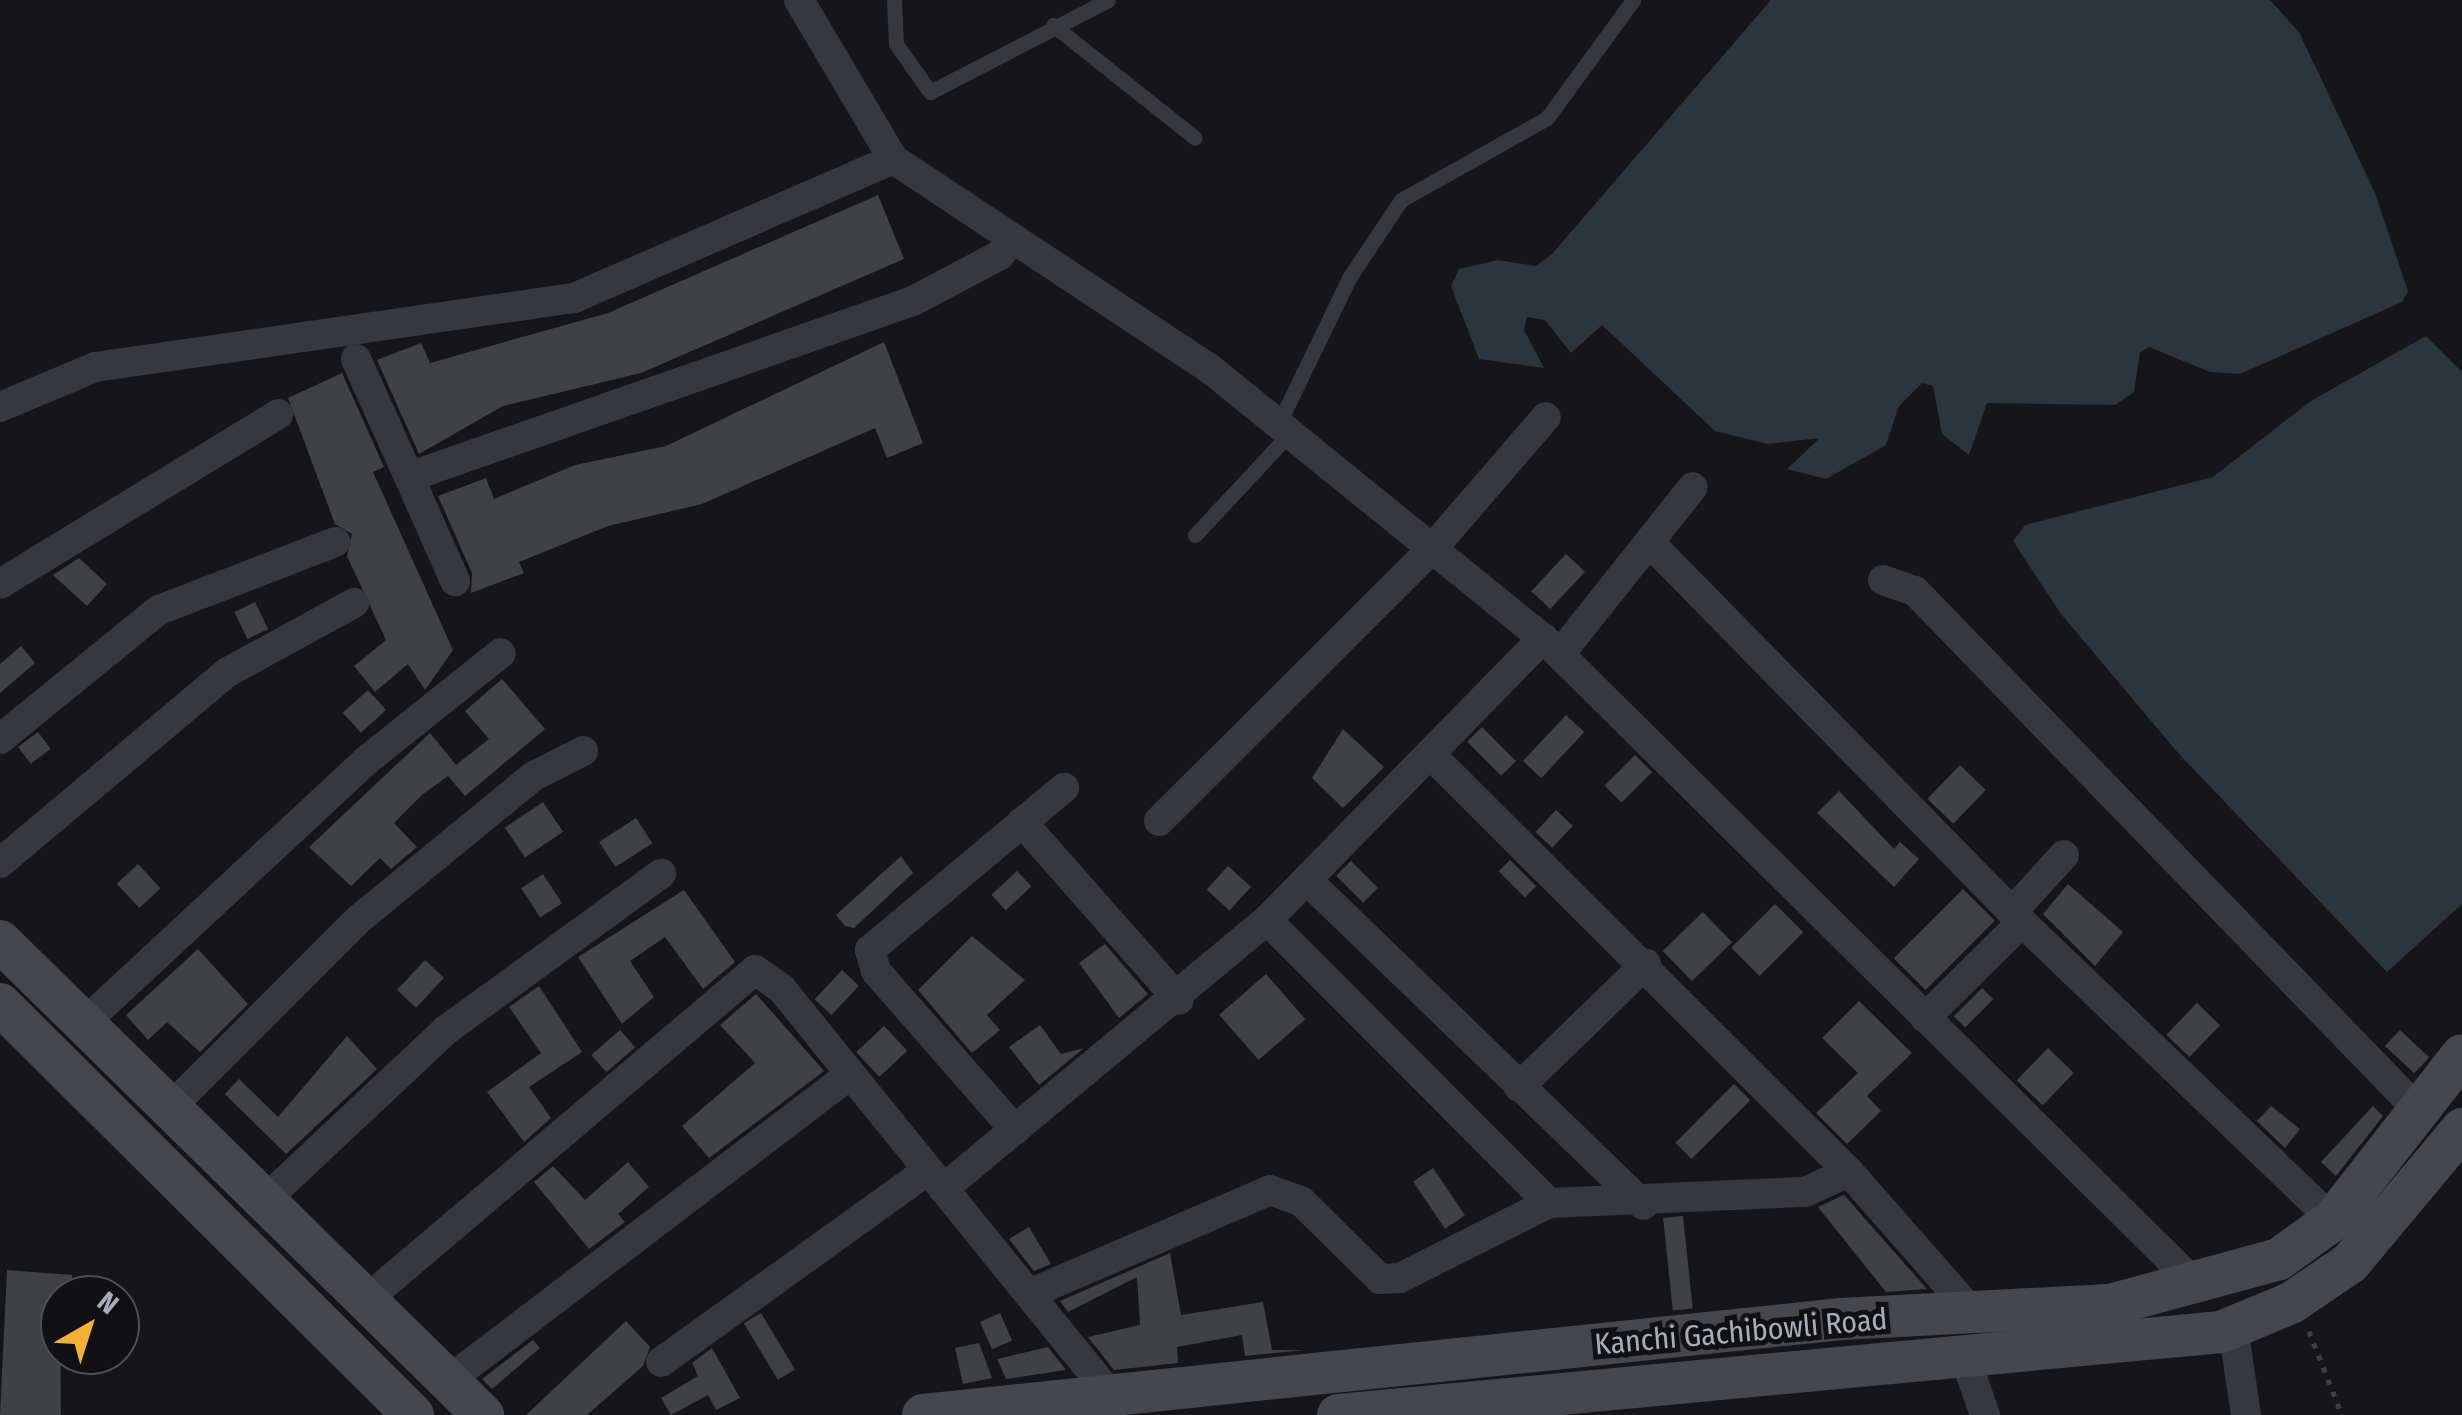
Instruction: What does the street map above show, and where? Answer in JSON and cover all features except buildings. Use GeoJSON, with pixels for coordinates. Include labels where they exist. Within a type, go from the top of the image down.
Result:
{"type":"FeatureCollection","features":[{"type":"Feature","properties":{"kind":"main road"},"geometry":{"type":"LineString","coordinates":[[0,940],[483,1415]]}},
{"type":"Feature","properties":{"kind":"main road"},"geometry":{"type":"LineString","coordinates":[[0,1005],[349,1348],[412,1415]]}},
{"type":"Feature","properties":{"kind":"main road","name":"Kanchi Gachibowli Road"},"geometry":{"type":"LineString","coordinates":[[923,1415],[1973,1312],[2110,1305],[2279,1259],[2333,1220],[2422,1114],[2462,1055]]}},
{"type":"Feature","properties":{"kind":"main road","name":"Kanchi Gachibowli Road"},"geometry":{"type":"LineString","coordinates":[[1338,1415],[2233,1327],[2291,1304],[2350,1263],[2462,1129]]}},
{"type":"Feature","properties":{"kind":"main road"},"geometry":{"type":"LineString","coordinates":[[349,1348],[366,1415]]}},
{"type":"Feature","properties":{"kind":"street"},"geometry":{"type":"LineString","coordinates":[[799,0],[892,159],[1285,427],[1552,646],[2193,1282]]}},
{"type":"Feature","properties":{"kind":"street"},"geometry":{"type":"LineString","coordinates":[[0,407],[95,367],[574,298],[892,159]]}},
{"type":"Feature","properties":{"kind":"street"},"geometry":{"type":"LineString","coordinates":[[409,478],[913,301],[1000,255],[1012,238]]}},
{"type":"Feature","properties":{"kind":"street"},"geometry":{"type":"LineString","coordinates":[[356,359],[455,580]]}},
{"type":"Feature","properties":{"kind":"street"},"geometry":{"type":"LineString","coordinates":[[0,584],[278,414]]}},
{"type":"Feature","properties":{"kind":"street"},"geometry":{"type":"LineString","coordinates":[[1158,821],[1432,549],[1546,417]]}},
{"type":"Feature","properties":{"kind":"street"},"geometry":{"type":"LineString","coordinates":[[662,1362],[1015,1130],[1180,1000],[1308,881],[1430,754],[1552,646],[1637,554],[1653,546],[1692,487]]}},
{"type":"Feature","properties":{"kind":"street"},"geometry":{"type":"LineString","coordinates":[[0,739],[159,610],[335,542]]}},
{"type":"Feature","properties":{"kind":"street"},"geometry":{"type":"LineString","coordinates":[[1653,546],[2017,917],[2333,1220]]}},
{"type":"Feature","properties":{"kind":"street"},"geometry":{"type":"LineString","coordinates":[[1883,580],[1915,591],[2422,1114]]}},
{"type":"Feature","properties":{"kind":"street"},"geometry":{"type":"LineString","coordinates":[[0,863],[228,672],[354,603]]}},
{"type":"Feature","properties":{"kind":"street"},"geometry":{"type":"LineString","coordinates":[[82,1024],[368,760],[501,652]]}},
{"type":"Feature","properties":{"kind":"street"},"geometry":{"type":"LineString","coordinates":[[170,1108],[359,920],[520,787],[583,751]]}},
{"type":"Feature","properties":{"kind":"street"},"geometry":{"type":"LineString","coordinates":[[1430,754],[1646,964],[1849,1172],[1973,1312]]}},
{"type":"Feature","properties":{"kind":"street"},"geometry":{"type":"LineString","coordinates":[[1015,1130],[870,960],[878,940],[1064,788]]}},
{"type":"Feature","properties":{"kind":"street"},"geometry":{"type":"LineString","coordinates":[[1022,822],[1180,1000]]}},
{"type":"Feature","properties":{"kind":"street"},"geometry":{"type":"LineString","coordinates":[[1925,1018],[2017,917],[2064,854]]}},
{"type":"Feature","properties":{"kind":"street"},"geometry":{"type":"LineString","coordinates":[[265,1200],[446,1030],[660,874]]}},
{"type":"Feature","properties":{"kind":"street"},"geometry":{"type":"LineString","coordinates":[[1308,881],[1643,1206]]}},
{"type":"Feature","properties":{"kind":"street"},"geometry":{"type":"LineString","coordinates":[[1267,920],[1549,1203]]}},
{"type":"Feature","properties":{"kind":"street"},"geometry":{"type":"LineString","coordinates":[[1519,1086],[1646,964]]}},
{"type":"Feature","properties":{"kind":"street"},"geometry":{"type":"LineString","coordinates":[[366,1300],[744,973],[766,972],[845,1078],[935,1180],[1113,1398]]}},
{"type":"Feature","properties":{"kind":"street"},"geometry":{"type":"LineString","coordinates":[[449,1380],[845,1078]]}},
{"type":"Feature","properties":{"kind":"street"},"geometry":{"type":"LineString","coordinates":[[1029,1294],[1270,1190],[1301,1200],[1380,1279],[1400,1278],[1549,1203],[1643,1206],[1806,1192],[1849,1172]]}},
{"type":"Feature","properties":{"kind":"street"},"geometry":{"type":"LineString","coordinates":[[2233,1327],[2246,1415]]}},
{"type":"Feature","properties":{"kind":"street"},"geometry":{"type":"LineString","coordinates":[[1964,1355],[1985,1415]]}},
{"type":"Feature","properties":{"kind":"lane"},"geometry":{"type":"LineString","coordinates":[[894,0],[896,44],[930,92],[1053,25],[1108,0]]}},
{"type":"Feature","properties":{"kind":"lane"},"geometry":{"type":"LineString","coordinates":[[1196,535],[1285,427],[1349,278],[1401,200],[1547,118],[1633,0]]}},
{"type":"Feature","properties":{"kind":"lane"},"geometry":{"type":"LineString","coordinates":[[1053,25],[1195,138]]}},
{"type":"Feature","properties":{"kind":"path"},"geometry":{"type":"LineString","coordinates":[[2291,1304],[2342,1415]]}},
{"type":"Feature","properties":{"kind":"shaded area"},"geometry":{"type":"Polygon","coordinates":[[[1771,0],[2270,0],[2299,32],[2375,193],[2408,291],[2402,302],[2240,374],[2210,372],[2149,347],[2140,352],[2134,392],[2115,405],[1987,403],[1969,455],[1942,434],[1933,386],[1922,383],[1899,406],[1886,445],[1826,479],[1787,469],[1820,438],[1768,444],[1715,431],[1602,325],[1571,353],[1545,320],[1527,317],[1524,330],[1544,368],[1479,359],[1451,286],[1459,269],[1498,260],[1536,266],[1552,254],[1771,0]]]}},
{"type":"Feature","properties":{"kind":"shaded area"},"geometry":{"type":"Polygon","coordinates":[[[2426,336],[2462,372],[2462,904],[2387,972],[2179,754],[2061,614],[2013,541],[2025,525],[2213,477],[2311,401],[2426,336]]]}}]}
